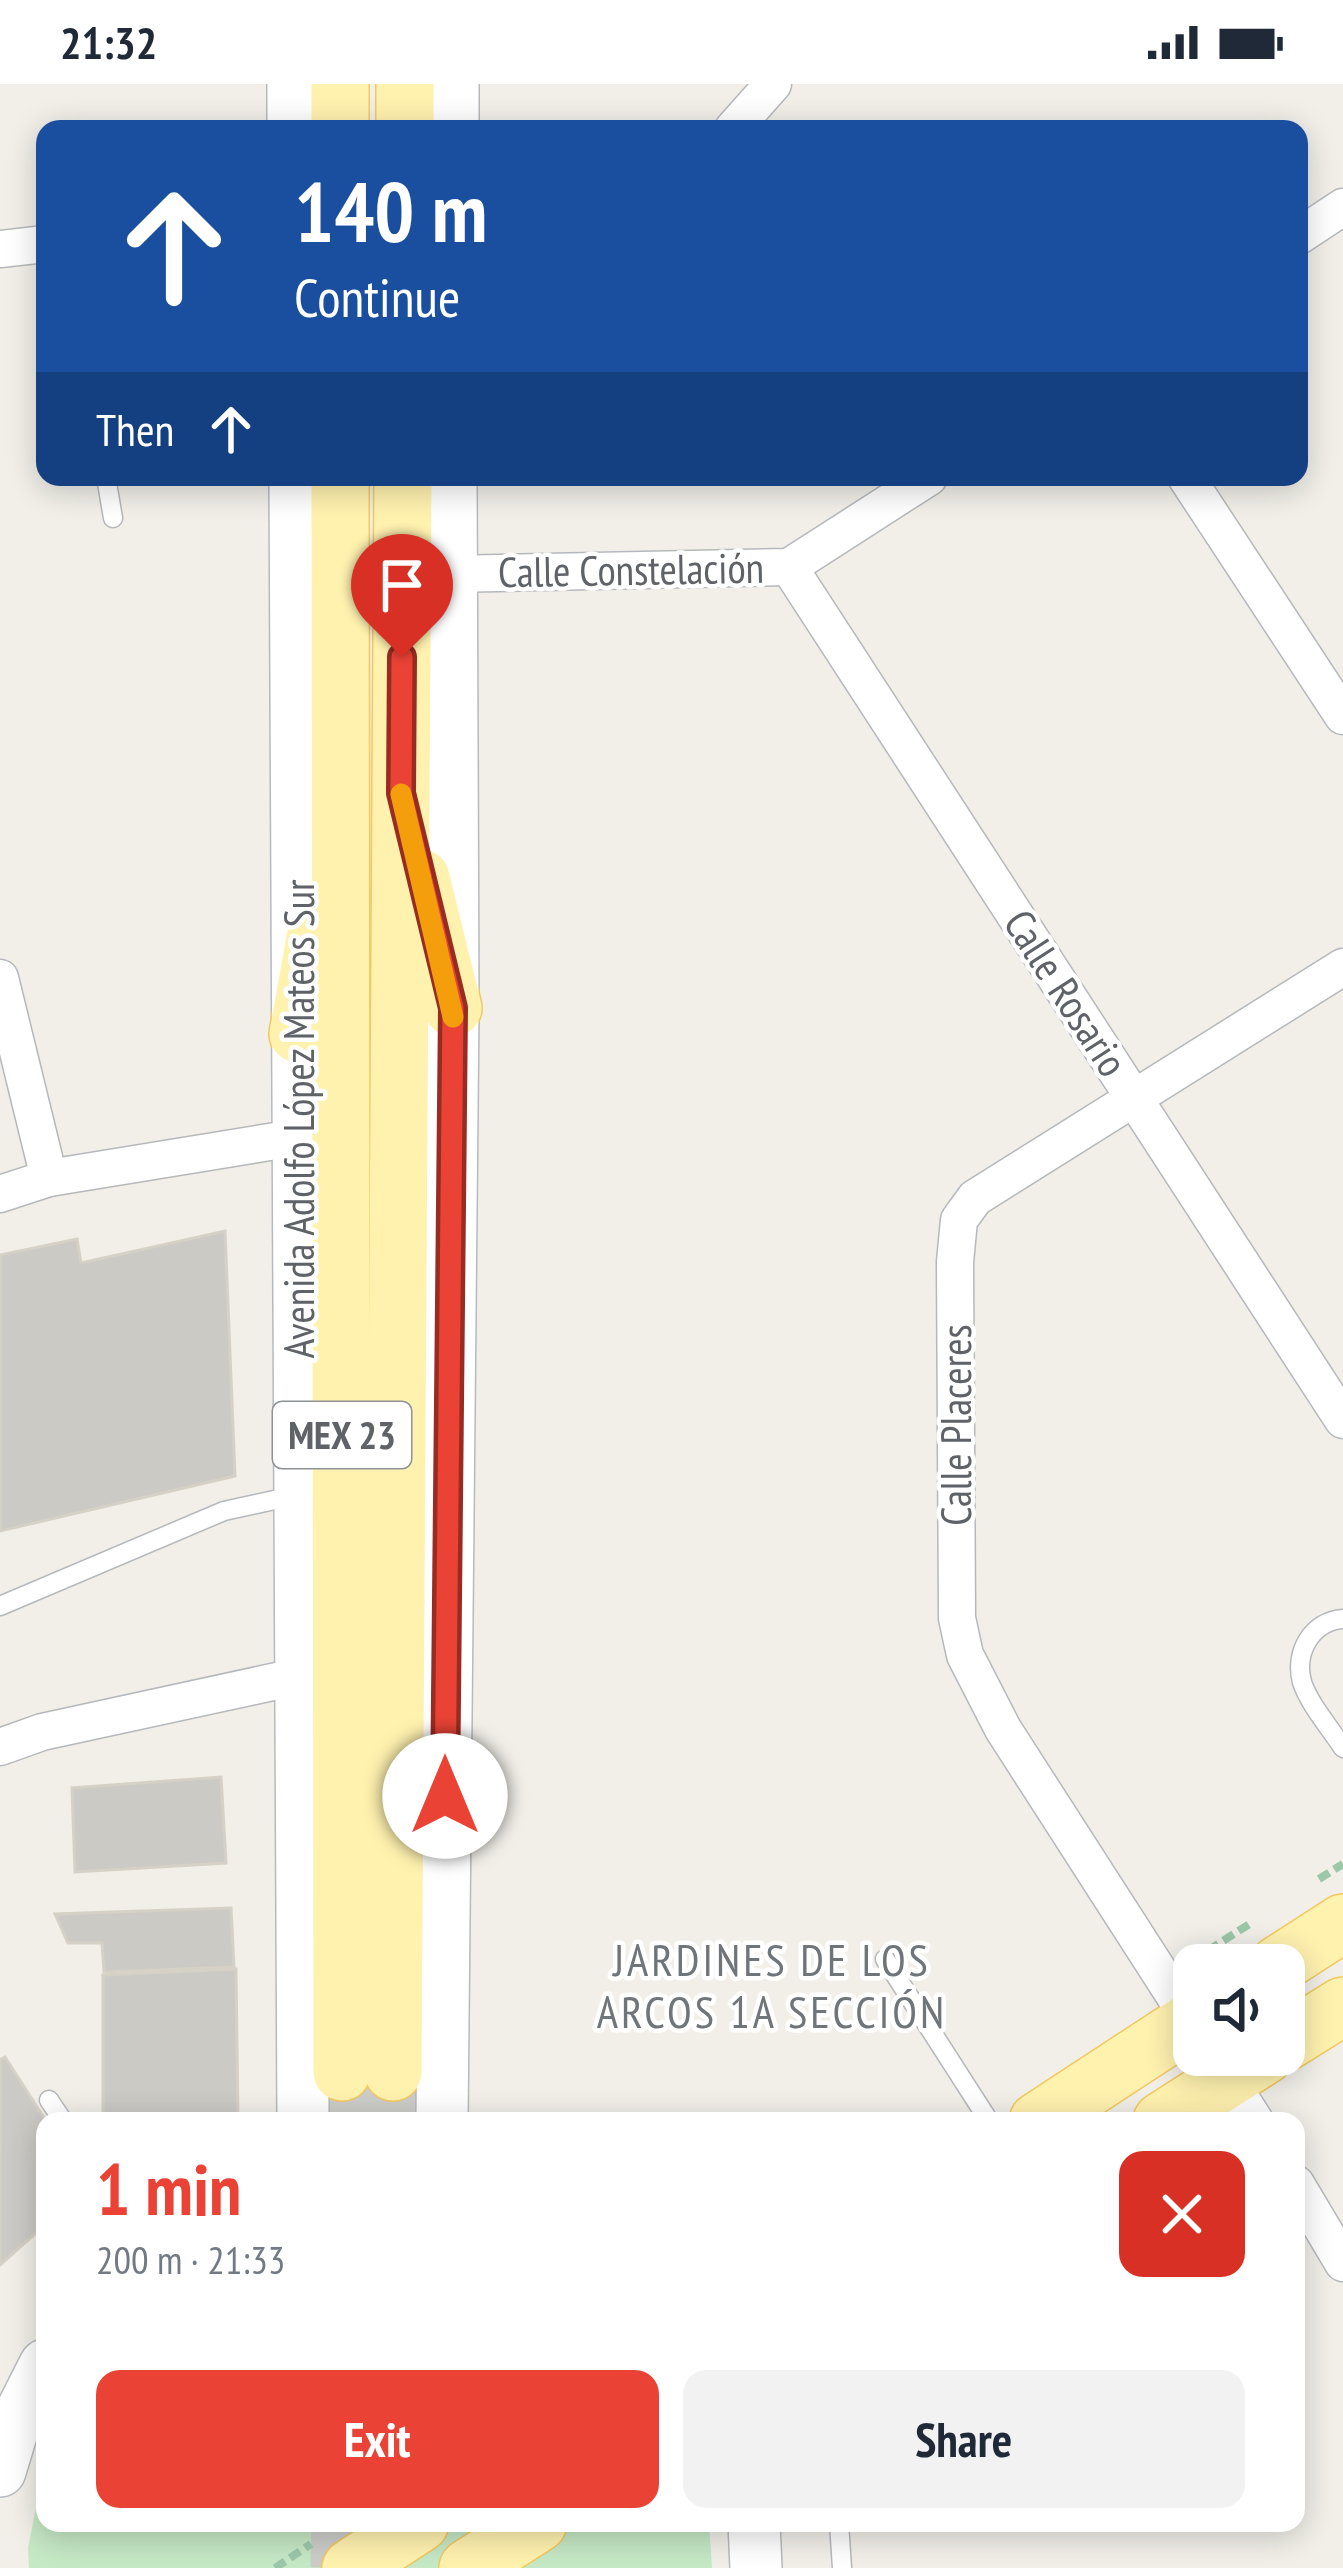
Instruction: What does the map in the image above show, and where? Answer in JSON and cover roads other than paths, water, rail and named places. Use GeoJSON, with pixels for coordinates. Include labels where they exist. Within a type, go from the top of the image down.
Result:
{"type":"FeatureCollection","features":[{"type":"Feature","properties":{"kind":"main road"},"geometry":{"type":"LineString","coordinates":[[292,84],[293,120]]}},
{"type":"Feature","properties":{"kind":"main road"},"geometry":{"type":"LineString","coordinates":[[340,84],[340,120]]}},
{"type":"Feature","properties":{"kind":"main road"},"geometry":{"type":"LineString","coordinates":[[405,84],[405,120]]}},
{"type":"Feature","properties":{"kind":"main road"},"geometry":{"type":"LineString","coordinates":[[453,84],[453,120]]}},
{"type":"Feature","properties":{"kind":"main road","name":"Avenida Adolfo López Mateos Sur"},"geometry":{"type":"LineString","coordinates":[[295,486],[303,2112]]}},
{"type":"Feature","properties":{"kind":"main road","name":"Avenida Adolfo López Mateos Sur"},"geometry":{"type":"LineString","coordinates":[[340,486],[341,798],[368,2072],[401,793],[403,486]]}},
{"type":"Feature","properties":{"kind":"main road"},"geometry":{"type":"LineString","coordinates":[[442,2112],[453,1008],[451,486]]}},
{"type":"Feature","properties":{"kind":"main road"},"geometry":{"type":"LineString","coordinates":[[401,793],[453,1008]]}},
{"type":"Feature","properties":{"kind":"main road"},"geometry":{"type":"LineString","coordinates":[[298,1034],[341,798]]}},
{"type":"Feature","properties":{"kind":"main road"},"geometry":{"type":"LineString","coordinates":[[1305,1948],[1343,1923]]}},
{"type":"Feature","properties":{"kind":"main road"},"geometry":{"type":"LineString","coordinates":[[1305,2030],[1343,2006]]}},
{"type":"Feature","properties":{"kind":"main road"},"geometry":{"type":"LineString","coordinates":[[1062,2112],[1173,2071]]}},
{"type":"Feature","properties":{"kind":"main road"},"geometry":{"type":"LineString","coordinates":[[1170,2112],[1201,2076]]}},
{"type":"Feature","properties":{"kind":"main road"},"geometry":{"type":"LineString","coordinates":[[0,2471],[13,2428],[36,2383]]}},
{"type":"Feature","properties":{"kind":"main road"},"geometry":{"type":"LineString","coordinates":[[351,2568],[406,2532]]}},
{"type":"Feature","properties":{"kind":"main road"},"geometry":{"type":"LineString","coordinates":[[468,2568],[524,2532]]}},
{"type":"Feature","properties":{"kind":"main road"},"geometry":{"type":"LineString","coordinates":[[754,2532],[756,2568]]}},
{"type":"Feature","properties":{"kind":"street"},"geometry":{"type":"LineString","coordinates":[[741,120],[772,84]]}},
{"type":"Feature","properties":{"kind":"street"},"geometry":{"type":"LineString","coordinates":[[1308,230],[1343,207]]}},
{"type":"Feature","properties":{"kind":"street"},"geometry":{"type":"LineString","coordinates":[[0,249],[36,245]]}},
{"type":"Feature","properties":{"kind":"street","name":"Calle Constelación"},"geometry":{"type":"LineString","coordinates":[[450,574],[789,567],[915,486]]}},
{"type":"Feature","properties":{"kind":"street"},"geometry":{"type":"LineString","coordinates":[[1192,486],[1343,716]]}},
{"type":"Feature","properties":{"kind":"street","name":"Calle Rosario"},"geometry":{"type":"LineString","coordinates":[[789,567],[1343,1420]]}},
{"type":"Feature","properties":{"kind":"street","name":"Calle Placeres"},"geometry":{"type":"LineString","coordinates":[[1173,1984],[1003,1729],[965,1655],[957,1618],[955,1262],[959,1220],[975,1198],[1343,967]]}},
{"type":"Feature","properties":{"kind":"street"},"geometry":{"type":"LineString","coordinates":[[0,978],[49,1178]]}},
{"type":"Feature","properties":{"kind":"street"},"geometry":{"type":"LineString","coordinates":[[0,1194],[49,1178],[300,1137]]}},
{"type":"Feature","properties":{"kind":"street"},"geometry":{"type":"LineString","coordinates":[[0,1747],[42,1732],[300,1676]]}},
{"type":"Feature","properties":{"kind":"street"},"geometry":{"type":"LineString","coordinates":[[1305,2199],[1343,2263]]}},
{"type":"Feature","properties":{"kind":"lane"},"geometry":{"type":"LineString","coordinates":[[108,486],[113,518]]}},
{"type":"Feature","properties":{"kind":"lane"},"geometry":{"type":"LineString","coordinates":[[0,1606],[224,1511],[302,1494]]}},
{"type":"Feature","properties":{"kind":"lane"},"geometry":{"type":"LineString","coordinates":[[1343,1619],[1312,1632],[1300,1654],[1303,1684],[1343,1748]]}},
{"type":"Feature","properties":{"kind":"lane"},"geometry":{"type":"LineString","coordinates":[[885,1960],[983,2112]]}},
{"type":"Feature","properties":{"kind":"lane"},"geometry":{"type":"LineString","coordinates":[[49,2100],[57,2112]]}},
{"type":"Feature","properties":{"kind":"lane"},"geometry":{"type":"LineString","coordinates":[[840,2532],[842,2568]]}},
{"type":"Feature","properties":{"kind":"tunnel"},"geometry":{"type":"LineString","coordinates":[[342,2072],[342,2112]]}},
{"type":"Feature","properties":{"kind":"tunnel"},"geometry":{"type":"LineString","coordinates":[[393,2072],[393,2112]]}},
{"type":"Feature","properties":{"kind":"tunnel"},"geometry":{"type":"LineString","coordinates":[[339,2568],[340,2532]]}},
{"type":"Feature","properties":{"kind":"district","name":"JARDINES DE LOS ARCOS 1A SECCIÓN"},"geometry":{"type":"Point","coordinates":[772,1986]}}]}
